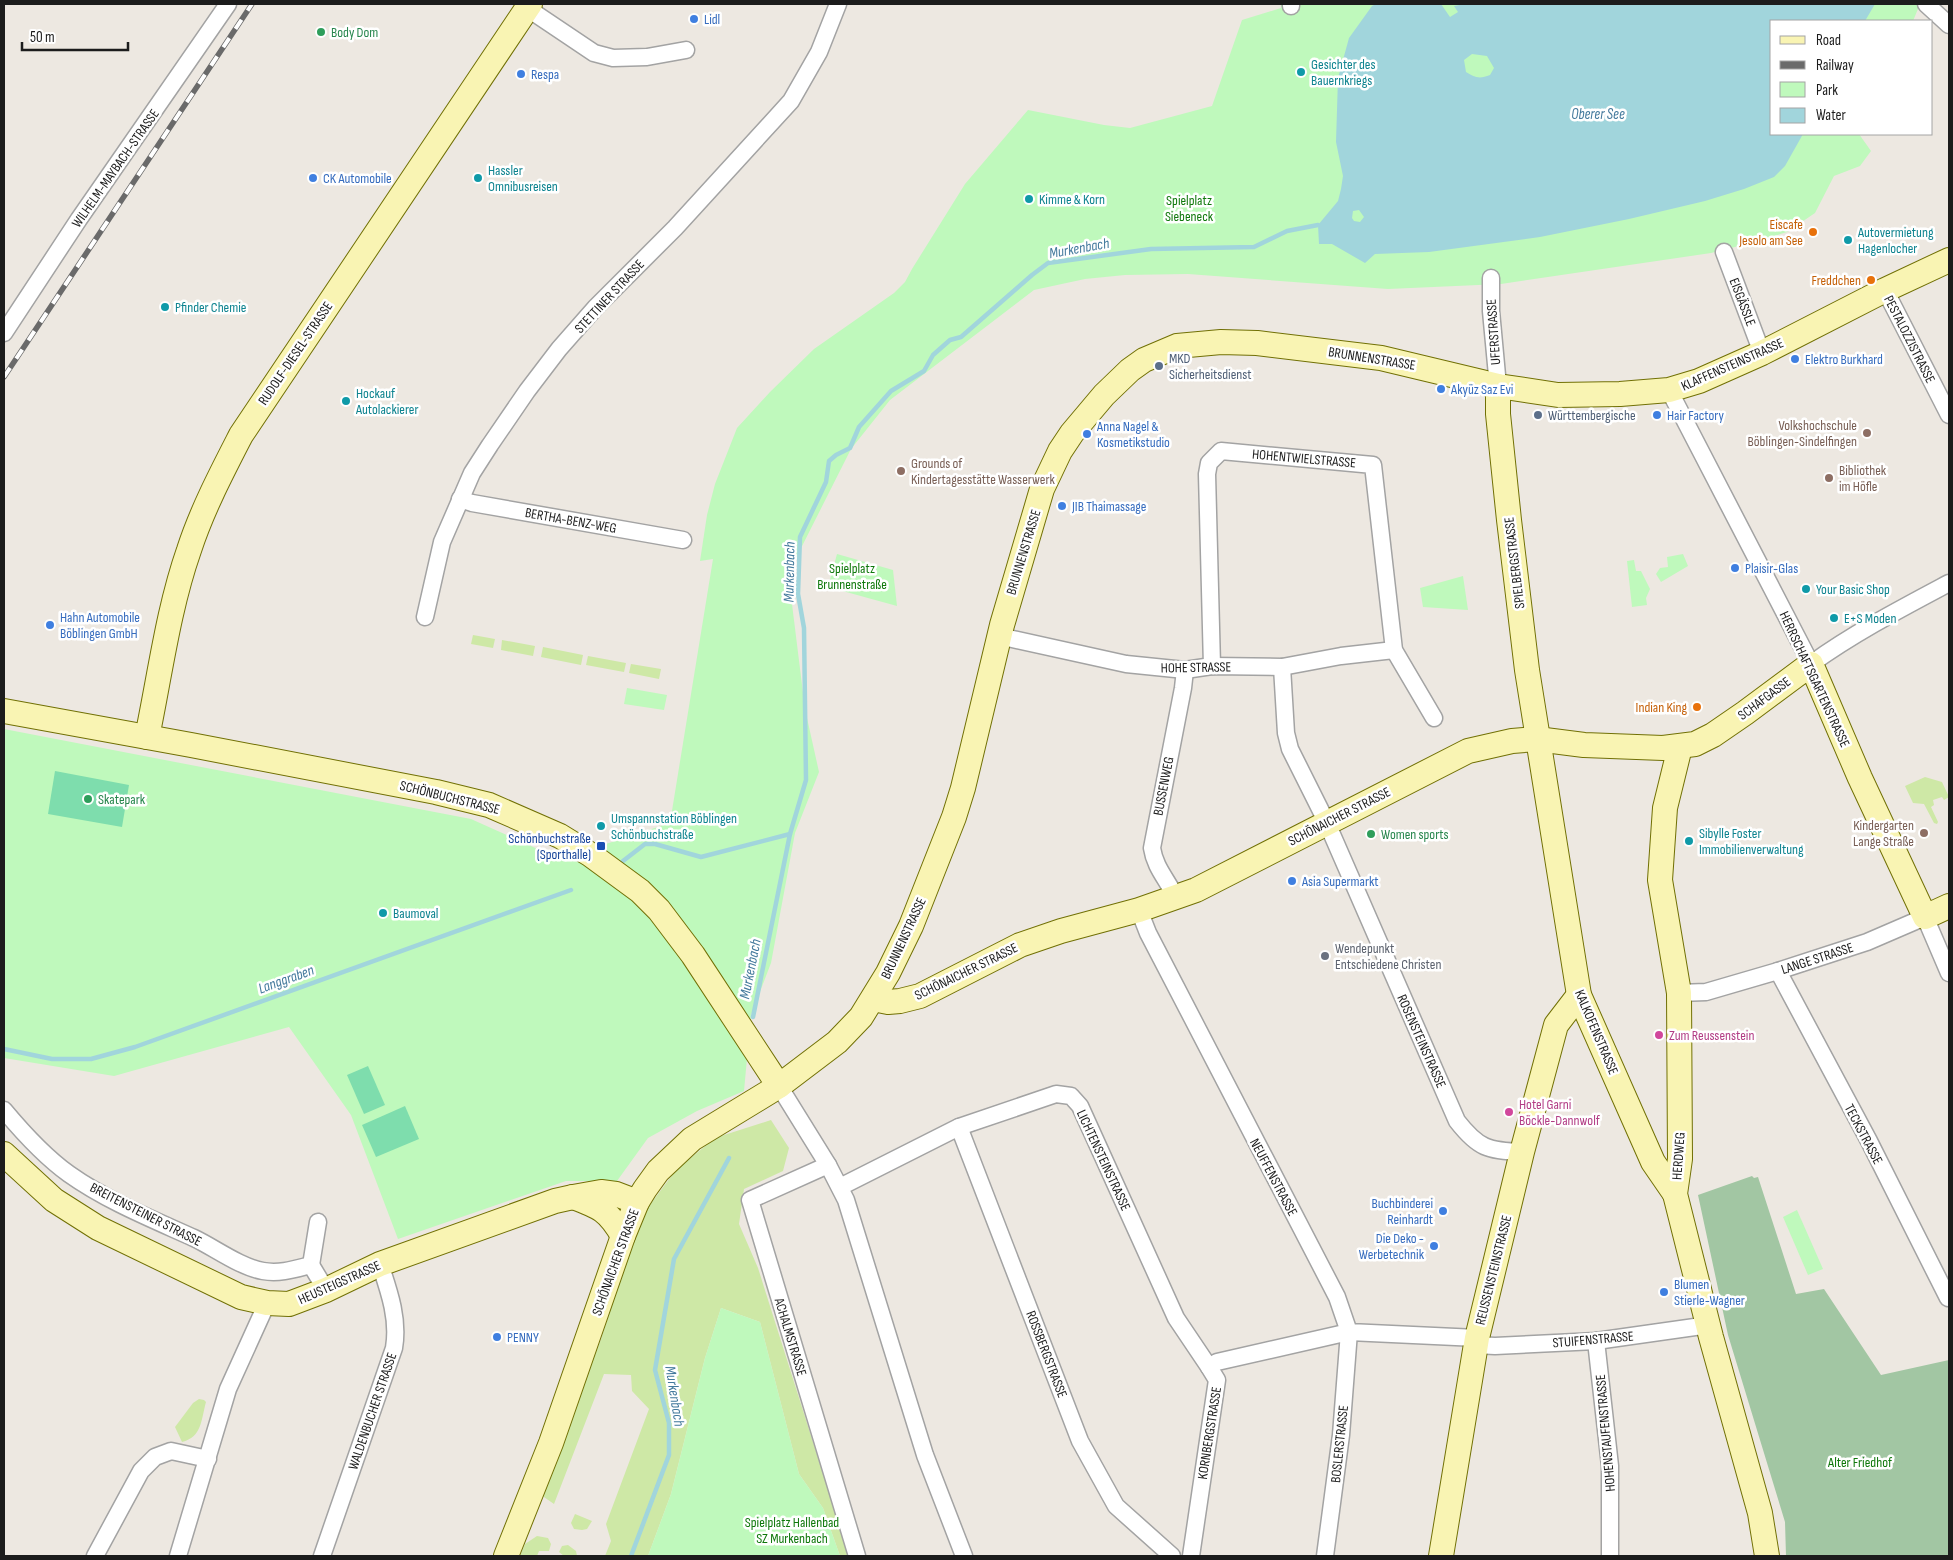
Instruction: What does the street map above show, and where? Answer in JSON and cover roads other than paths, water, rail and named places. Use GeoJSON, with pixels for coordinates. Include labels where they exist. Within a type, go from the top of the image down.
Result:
{"type":"FeatureCollection","features":[{"type":"Feature","properties":{"kind":"street","name":"WILHELM-MAYBACH-STRASSE"},"geometry":{"type":"LineString","coordinates":[[4,333],[79,219],[228,4]]}},
{"type":"Feature","properties":{"kind":"street","name":"STETTINER STRASSE"},"geometry":{"type":"LineString","coordinates":[[425,617],[442,542],[472,473],[490,444],[527,391],[595,308],[675,228],[791,102],[819,52],[838,4]]}},
{"type":"Feature","properties":{"kind":"street"},"geometry":{"type":"LineString","coordinates":[[1926,4],[1949,25]]}},
{"type":"Feature","properties":{"kind":"street","name":"RUDOLF-DIESEL-STRASSE"},"geometry":{"type":"LineString","coordinates":[[147,737],[180,577],[189,548],[214,490],[241,435],[529,6],[594,53],[614,58],[647,57],[686,50]]}},
{"type":"Feature","properties":{"kind":"street","name":"EISGÄSSLE"},"geometry":{"type":"LineString","coordinates":[[1724,252],[1762,352]]}},
{"type":"Feature","properties":{"kind":"street","name":"KLAFFENSTEINSTRASSE"},"geometry":{"type":"LineString","coordinates":[[1498,386],[1558,395],[1620,394],[1669,390],[1699,382],[1949,260]]}},
{"type":"Feature","properties":{"kind":"street","name":"UFERSTRASSE"},"geometry":{"type":"LineString","coordinates":[[1490,278],[1498,386]]}},
{"type":"Feature","properties":{"kind":"street","name":"PESTALOZZISTRASSE"},"geometry":{"type":"LineString","coordinates":[[1885,290],[1949,415]]}},
{"type":"Feature","properties":{"kind":"street","name":"BRUNNENSTRASSE"},"geometry":{"type":"LineString","coordinates":[[873,999],[911,926],[951,825],[963,788],[1019,561],[1048,473],[1072,433],[1104,395],[1130,370],[1144,360],[1177,346],[1196,343],[1257,343],[1381,358],[1498,386]]}},
{"type":"Feature","properties":{"kind":"street","name":"SPIELBERGSTRASSE"},"geometry":{"type":"LineString","coordinates":[[1498,386],[1498,414],[1508,520],[1527,670],[1538,739]]}},
{"type":"Feature","properties":{"kind":"street","name":"HERRSCHAFTSGARTENSTRASSE"},"geometry":{"type":"LineString","coordinates":[[1669,390],[1811,664],[1860,778],[1949,973]]}},
{"type":"Feature","properties":{"kind":"street","name":"HOHENTWIELSTRASSE"},"geometry":{"type":"LineString","coordinates":[[1212,666],[1207,474],[1209,463],[1221,451],[1373,465],[1394,650],[1434,718]]}},
{"type":"Feature","properties":{"kind":"street","name":"BERTHA-BENZ-WEG"},"geometry":{"type":"LineString","coordinates":[[460,499],[472,503],[683,540]]}},
{"type":"Feature","properties":{"kind":"street","name":"SCHAFGASSE"},"geometry":{"type":"LineString","coordinates":[[1680,747],[1695,744],[1713,735],[1811,664],[1902,608],[1949,583]]}},
{"type":"Feature","properties":{"kind":"street","name":"HOHE STRASSE"},"geometry":{"type":"LineString","coordinates":[[999,636],[1126,664],[1185,670],[1212,666],[1282,667],[1341,656],[1394,650]]}},
{"type":"Feature","properties":{"kind":"street","name":"ROSENSTEINSTRASSE"},"geometry":{"type":"LineString","coordinates":[[1282,667],[1286,733],[1290,750],[1327,823],[1457,1121],[1468,1135],[1482,1146],[1496,1150],[1522,1152]]}},
{"type":"Feature","properties":{"kind":"street","name":"BUSSENWEG"},"geometry":{"type":"LineString","coordinates":[[1176,898],[1154,862],[1152,848],[1185,670]]}},
{"type":"Feature","properties":{"kind":"street","name":"SCHÖNBUCHSTRASSE"},"geometry":{"type":"LineString","coordinates":[[4,711],[436,792],[489,805],[560,836],[591,855],[640,891],[659,910],[693,954],[779,1086]]}},
{"type":"Feature","properties":{"kind":"street","name":"SCHÖNAICHER STRASSE"},"geometry":{"type":"LineString","coordinates":[[506,1556],[574,1379],[623,1236],[637,1202],[658,1171],[692,1139],[779,1086],[838,1042],[873,999],[888,1002],[920,996],[1020,946],[1061,930],[1139,910],[1196,890],[1468,751],[1512,741],[1538,739],[1584,744],[1662,748],[1680,747]]}},
{"type":"Feature","properties":{"kind":"street","name":"KALKOFENSTRASSE"},"geometry":{"type":"LineString","coordinates":[[1538,739],[1580,995],[1653,1162],[1675,1194]]}},
{"type":"Feature","properties":{"kind":"street","name":"KALKOFENSTRASSE"},"geometry":{"type":"LineString","coordinates":[[1547,798],[1547,774],[1554,760],[1564,752],[1584,744]]}},
{"type":"Feature","properties":{"kind":"street","name":"HERDWEG"},"geometry":{"type":"LineString","coordinates":[[1680,747],[1665,808],[1660,880],[1679,993],[1680,1159],[1675,1194],[1711,1337],[1760,1513],[1767,1556]]}},
{"type":"Feature","properties":{"kind":"street","name":"LANGE STRASSE"},"geometry":{"type":"LineString","coordinates":[[1679,993],[1706,992],[1778,971],[1867,942],[1949,906]]}},
{"type":"Feature","properties":{"kind":"street","name":"NEUFFENSTRASSE"},"geometry":{"type":"LineString","coordinates":[[1139,910],[1148,933],[1337,1297],[1349,1332]]}},
{"type":"Feature","properties":{"kind":"street","name":"TECKSTRASSE"},"geometry":{"type":"LineString","coordinates":[[1778,971],[1869,1141],[1949,1299]]}},
{"type":"Feature","properties":{"kind":"street","name":"REUSSENSTEINSTRASSE"},"geometry":{"type":"LineString","coordinates":[[1441,1556],[1476,1341],[1522,1152],[1556,1025],[1580,995]]}},
{"type":"Feature","properties":{"kind":"street"},"geometry":{"type":"LineString","coordinates":[[779,1086],[828,1165],[846,1200],[926,1455],[964,1556]]}},
{"type":"Feature","properties":{"kind":"street","name":"LICHTENSTEINSTRASSE"},"geometry":{"type":"LineString","coordinates":[[840,1187],[959,1127],[1056,1094],[1071,1096],[1080,1106],[1176,1318],[1209,1367]]}},
{"type":"Feature","properties":{"kind":"street","name":"BREITENSTEINER STRASSE"},"geometry":{"type":"LineString","coordinates":[[4,1110],[40,1151],[70,1174],[152,1220],[194,1238],[255,1269],[282,1272],[311,1264]]}},
{"type":"Feature","properties":{"kind":"street","name":"ROSSBERGSTRASSE"},"geometry":{"type":"LineString","coordinates":[[959,1127],[1080,1441],[1116,1506],[1172,1556]]}},
{"type":"Feature","properties":{"kind":"street"},"geometry":{"type":"LineString","coordinates":[[4,1154],[54,1200],[98,1228],[241,1297],[267,1303],[228,1389],[178,1556]]}},
{"type":"Feature","properties":{"kind":"street","name":"ACHALMSTRASSE"},"geometry":{"type":"LineString","coordinates":[[828,1165],[750,1200],[857,1556]]}},
{"type":"Feature","properties":{"kind":"street","name":"HEUSTEIGSTRASSE"},"geometry":{"type":"LineString","coordinates":[[267,1303],[289,1304],[326,1290],[380,1264],[555,1201],[601,1192],[616,1194],[637,1202]]}},
{"type":"Feature","properties":{"kind":"street"},"geometry":{"type":"LineString","coordinates":[[573,1197],[595,1205],[608,1214],[623,1236]]}},
{"type":"Feature","properties":{"kind":"street"},"geometry":{"type":"LineString","coordinates":[[318,1222],[311,1264],[326,1290]]}},
{"type":"Feature","properties":{"kind":"street","name":"WALDENBUCHER STRASSE"},"geometry":{"type":"LineString","coordinates":[[322,1556],[394,1348],[396,1327],[389,1292],[380,1264]]}},
{"type":"Feature","properties":{"kind":"street","name":"STUIFENSTRASSE"},"geometry":{"type":"LineString","coordinates":[[1476,1341],[1495,1346],[1596,1341],[1709,1325]]}},
{"type":"Feature","properties":{"kind":"street"},"geometry":{"type":"LineString","coordinates":[[1349,1332],[1476,1341]]}},
{"type":"Feature","properties":{"kind":"street","name":"KORNBERGSTRASSE"},"geometry":{"type":"LineString","coordinates":[[1191,1556],[1217,1380],[1209,1367],[1217,1362],[1349,1332]]}},
{"type":"Feature","properties":{"kind":"street","name":"BOSLERSTRASSE"},"geometry":{"type":"LineString","coordinates":[[1325,1556],[1341,1434],[1349,1332]]}},
{"type":"Feature","properties":{"kind":"street","name":"HOHENSTAUFENSTRASSE"},"geometry":{"type":"LineString","coordinates":[[1596,1341],[1610,1466],[1610,1556]]}},
{"type":"Feature","properties":{"kind":"street"},"geometry":{"type":"LineString","coordinates":[[95,1556],[141,1472],[155,1457],[171,1451],[208,1459]]}},
{"type":"Feature","properties":{"kind":"water","name":"Oberer See"},"geometry":{"type":"Polygon","coordinates":[[[1376,4],[1441,4],[1450,17],[1458,12],[1454,6],[1465,4],[1875,4],[1866,20],[1770,20],[1770,135],[1802,135],[1785,166],[1774,177],[1705,201],[1629,219],[1540,237],[1429,252],[1375,254],[1365,263],[1332,244],[1319,244],[1318,225],[1338,201],[1343,176],[1336,142],[1338,78],[1349,38],[1372,6],[1376,4]],[[1472,54],[1464,60],[1466,72],[1478,77],[1490,75],[1494,68],[1487,56],[1472,54]],[[1359,210],[1353,211],[1352,218],[1354,221],[1360,222],[1364,217],[1359,210]]]}},
{"type":"Feature","properties":{"kind":"waterway","name":"Murkenbach"},"geometry":{"type":"LineString","coordinates":[[753,1017],[790,834],[806,780],[804,628],[798,594],[800,537],[826,482],[829,461],[850,448],[859,427],[891,391],[924,371],[933,355],[950,340],[961,337],[1048,263],[1151,249],[1254,247],[1287,231],[1318,225]]}},
{"type":"Feature","properties":{"kind":"waterway","name":"Langgraben"},"geometry":{"type":"LineString","coordinates":[[623,861],[645,844],[655,844],[701,857],[790,834]]}},
{"type":"Feature","properties":{"kind":"waterway","name":"Langgraben"},"geometry":{"type":"LineString","coordinates":[[4,1049],[52,1059],[91,1059],[135,1047],[571,890]]}},
{"type":"Feature","properties":{"kind":"waterway","name":"Murkenbach"},"geometry":{"type":"LineString","coordinates":[[631,1556],[669,1455],[669,1423],[655,1370],[674,1259],[729,1158]]}},
{"type":"Feature","properties":{"kind":"railway"},"geometry":{"type":"LineString","coordinates":[[4,377],[252,4]]}},
{"type":"Feature","properties":{"kind":"place","name":"Lidl"},"geometry":{"type":"Point","coordinates":[694,19]}},
{"type":"Feature","properties":{"kind":"place","name":"Body Dom"},"geometry":{"type":"Point","coordinates":[321,32]}},
{"type":"Feature","properties":{"kind":"place","name":"Gesichter des Bauernkriegs"},"geometry":{"type":"Point","coordinates":[1301,72]}},
{"type":"Feature","properties":{"kind":"place","name":"Respa"},"geometry":{"type":"Point","coordinates":[521,74]}},
{"type":"Feature","properties":{"kind":"place","name":"CK Automobile"},"geometry":{"type":"Point","coordinates":[313,178]}},
{"type":"Feature","properties":{"kind":"place","name":"Hassler Omnibusreisen"},"geometry":{"type":"Point","coordinates":[478,178]}},
{"type":"Feature","properties":{"kind":"place","name":"Kimme & Korn"},"geometry":{"type":"Point","coordinates":[1029,199]}},
{"type":"Feature","properties":{"kind":"place","name":"Eiscafe Jesolo am See"},"geometry":{"type":"Point","coordinates":[1813,232]}},
{"type":"Feature","properties":{"kind":"place","name":"Autovermietung Hagenlocher"},"geometry":{"type":"Point","coordinates":[1848,240]}},
{"type":"Feature","properties":{"kind":"place","name":"Freddchen"},"geometry":{"type":"Point","coordinates":[1871,280]}},
{"type":"Feature","properties":{"kind":"place","name":"Pfinder Chemie"},"geometry":{"type":"Point","coordinates":[165,307]}},
{"type":"Feature","properties":{"kind":"place","name":"Elektro Burkhard"},"geometry":{"type":"Point","coordinates":[1795,359]}},
{"type":"Feature","properties":{"kind":"place","name":"MKD Sicherheitsdienst"},"geometry":{"type":"Point","coordinates":[1159,366]}},
{"type":"Feature","properties":{"kind":"place","name":"Akyüz Saz Evi"},"geometry":{"type":"Point","coordinates":[1441,389]}},
{"type":"Feature","properties":{"kind":"place","name":"Hockauf Autolackierer"},"geometry":{"type":"Point","coordinates":[346,401]}},
{"type":"Feature","properties":{"kind":"place","name":"Württembergische"},"geometry":{"type":"Point","coordinates":[1538,415]}},
{"type":"Feature","properties":{"kind":"place","name":"Hair Factory"},"geometry":{"type":"Point","coordinates":[1657,415]}},
{"type":"Feature","properties":{"kind":"place","name":"Volkshochschule Böblingen-Sindelfingen"},"geometry":{"type":"Point","coordinates":[1867,433]}},
{"type":"Feature","properties":{"kind":"place","name":"Anna Nagel & Kosmetikstudio"},"geometry":{"type":"Point","coordinates":[1087,434]}},
{"type":"Feature","properties":{"kind":"place","name":"Grounds of Kindertagesstätte Wasserwerk"},"geometry":{"type":"Point","coordinates":[901,471]}},
{"type":"Feature","properties":{"kind":"place","name":"Bibliothek im Höfle"},"geometry":{"type":"Point","coordinates":[1829,478]}},
{"type":"Feature","properties":{"kind":"place","name":"JIB Thaimassage"},"geometry":{"type":"Point","coordinates":[1062,506]}},
{"type":"Feature","properties":{"kind":"place","name":"Plaisir-Glas"},"geometry":{"type":"Point","coordinates":[1735,568]}},
{"type":"Feature","properties":{"kind":"place","name":"Your Basic Shop"},"geometry":{"type":"Point","coordinates":[1806,589]}},
{"type":"Feature","properties":{"kind":"place","name":"E+S Moden"},"geometry":{"type":"Point","coordinates":[1834,618]}},
{"type":"Feature","properties":{"kind":"place","name":"Hahn Automobile Böblingen GmbH"},"geometry":{"type":"Point","coordinates":[50,625]}},
{"type":"Feature","properties":{"kind":"place","name":"Indian King"},"geometry":{"type":"Point","coordinates":[1697,707]}},
{"type":"Feature","properties":{"kind":"place","name":"Skatepark"},"geometry":{"type":"Point","coordinates":[88,799]}},
{"type":"Feature","properties":{"kind":"place","name":"Umspannstation Böblingen Schönbuchstraße"},"geometry":{"type":"Point","coordinates":[601,826]}},
{"type":"Feature","properties":{"kind":"place","name":"Kindergarten Lange Straße"},"geometry":{"type":"Point","coordinates":[1924,833]}},
{"type":"Feature","properties":{"kind":"place","name":"Women sports"},"geometry":{"type":"Point","coordinates":[1371,834]}},
{"type":"Feature","properties":{"kind":"place","name":"Sibylle Foster Immobilienverwaltung"},"geometry":{"type":"Point","coordinates":[1689,841]}},
{"type":"Feature","properties":{"kind":"place","name":"Schönbuchstraße (Sporthalle)"},"geometry":{"type":"Point","coordinates":[601,846]}},
{"type":"Feature","properties":{"kind":"place","name":"Asia Supermarkt"},"geometry":{"type":"Point","coordinates":[1292,881]}},
{"type":"Feature","properties":{"kind":"place","name":"Baumoval"},"geometry":{"type":"Point","coordinates":[383,913]}},
{"type":"Feature","properties":{"kind":"place","name":"Wendepunkt Entschiedene Christen"},"geometry":{"type":"Point","coordinates":[1325,956]}},
{"type":"Feature","properties":{"kind":"place","name":"Zum Reussenstein"},"geometry":{"type":"Point","coordinates":[1659,1035]}},
{"type":"Feature","properties":{"kind":"place","name":"Hotel Garni Böckle-Dannwolf"},"geometry":{"type":"Point","coordinates":[1509,1112]}},
{"type":"Feature","properties":{"kind":"place","name":"Buchbinderei Reinhardt"},"geometry":{"type":"Point","coordinates":[1443,1211]}},
{"type":"Feature","properties":{"kind":"place","name":"Die Deko - Werbetechnik"},"geometry":{"type":"Point","coordinates":[1434,1246]}},
{"type":"Feature","properties":{"kind":"place","name":"Blumen Stierle-Wagner"},"geometry":{"type":"Point","coordinates":[1664,1292]}},
{"type":"Feature","properties":{"kind":"place","name":"PENNY"},"geometry":{"type":"Point","coordinates":[497,1337]}},
{"type":"Feature","properties":{"kind":"park label","name":"Spielplatz Siebeneck"},"geometry":{"type":"Point","coordinates":[1189,208]}},
{"type":"Feature","properties":{"kind":"park label","name":"Spielplatz Brunnenstraße"},"geometry":{"type":"Point","coordinates":[852,576]}},
{"type":"Feature","properties":{"kind":"park label","name":"Alter Friedhof"},"geometry":{"type":"Point","coordinates":[1860,1462]}},
{"type":"Feature","properties":{"kind":"park label","name":"Spielplatz Hallenbad SZ Murkenbach"},"geometry":{"type":"Point","coordinates":[792,1530]}}]}
